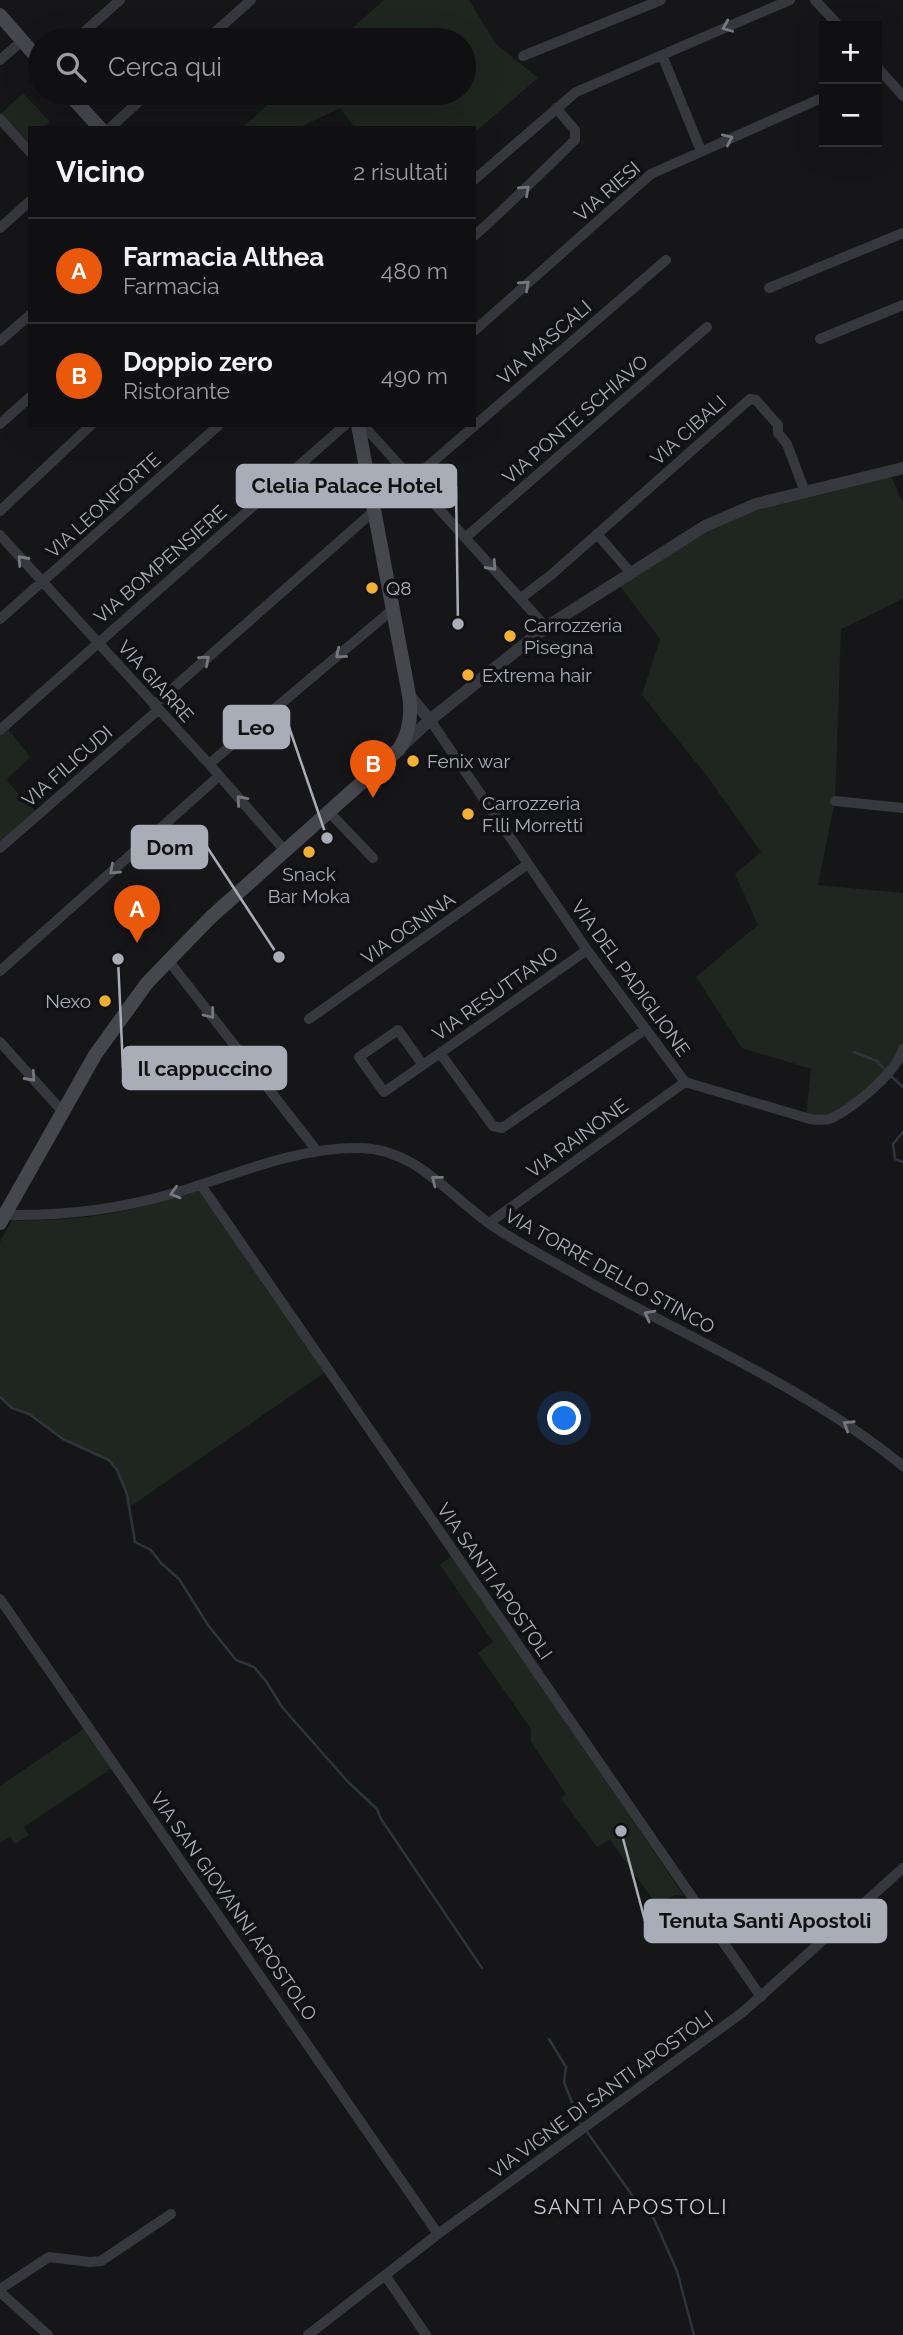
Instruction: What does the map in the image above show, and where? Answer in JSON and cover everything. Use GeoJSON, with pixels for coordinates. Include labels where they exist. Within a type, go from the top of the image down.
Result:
{"type":"FeatureCollection","features":[{"type":"Feature","properties":{"kind":"main road"},"geometry":{"type":"LineString","coordinates":[[0,15],[28,48]]}},
{"type":"Feature","properties":{"kind":"main road"},"geometry":{"type":"LineString","coordinates":[[79,105],[98,126]]}},
{"type":"Feature","properties":{"kind":"main road"},"geometry":{"type":"LineString","coordinates":[[2,1219],[62,1111],[134,999],[211,917],[330,813],[399,749],[406,737],[410,720],[409,695],[362,427]]}},
{"type":"Feature","properties":{"kind":"street"},"geometry":{"type":"LineString","coordinates":[[88,28],[120,0]]}},
{"type":"Feature","properties":{"kind":"street"},"geometry":{"type":"LineString","coordinates":[[220,28],[251,0]]}},
{"type":"Feature","properties":{"kind":"street"},"geometry":{"type":"LineString","coordinates":[[523,56],[661,0]]}},
{"type":"Feature","properties":{"kind":"street"},"geometry":{"type":"LineString","coordinates":[[476,178],[576,92],[790,0]]}},
{"type":"Feature","properties":{"kind":"street"},"geometry":{"type":"LineString","coordinates":[[815,0],[834,21]]}},
{"type":"Feature","properties":{"kind":"street"},"geometry":{"type":"LineString","coordinates":[[0,60],[22,41]]}},
{"type":"Feature","properties":{"kind":"street"},"geometry":{"type":"LineString","coordinates":[[662,55],[701,151]]}},
{"type":"Feature","properties":{"kind":"street"},"geometry":{"type":"LineString","coordinates":[[882,75],[903,96]]}},
{"type":"Feature","properties":{"kind":"street","name":"VIA RIESI"},"geometry":{"type":"LineString","coordinates":[[476,329],[650,174],[819,99]]}},
{"type":"Feature","properties":{"kind":"street"},"geometry":{"type":"LineString","coordinates":[[112,126],[135,105]]}},
{"type":"Feature","properties":{"kind":"street"},"geometry":{"type":"LineString","coordinates":[[476,234],[534,183],[546,166],[575,140],[575,130],[556,108]]}},
{"type":"Feature","properties":{"kind":"street"},"geometry":{"type":"LineString","coordinates":[[0,119],[28,150]]}},
{"type":"Feature","properties":{"kind":"street"},"geometry":{"type":"LineString","coordinates":[[0,228],[28,203]]}},
{"type":"Feature","properties":{"kind":"street"},"geometry":{"type":"LineString","coordinates":[[769,288],[903,233]]}},
{"type":"Feature","properties":{"kind":"street","name":"VIA MASCALI"},"geometry":{"type":"LineString","coordinates":[[476,424],[666,260]]}},
{"type":"Feature","properties":{"kind":"street"},"geometry":{"type":"LineString","coordinates":[[820,339],[903,305]]}},
{"type":"Feature","properties":{"kind":"street"},"geometry":{"type":"LineString","coordinates":[[0,341],[28,317]]}},
{"type":"Feature","properties":{"kind":"street","name":"VIA PONTE SCHIAVO"},"geometry":{"type":"LineString","coordinates":[[466,537],[707,327]]}},
{"type":"Feature","properties":{"kind":"street"},"geometry":{"type":"LineString","coordinates":[[0,424],[28,399]]}},
{"type":"Feature","properties":{"kind":"street","name":"VIA CIBALI"},"geometry":{"type":"LineString","coordinates":[[521,598],[750,399],[756,400],[778,425],[778,433],[788,447],[805,492]]}},
{"type":"Feature","properties":{"kind":"street"},"geometry":{"type":"LineString","coordinates":[[0,511],[89,427]]}},
{"type":"Feature","properties":{"kind":"street","name":"VIA LEONFORTE"},"geometry":{"type":"LineString","coordinates":[[0,619],[217,427]]}},
{"type":"Feature","properties":{"kind":"street","name":"VIA BOMPENSIERE"},"geometry":{"type":"LineString","coordinates":[[0,730],[343,427]]}},
{"type":"Feature","properties":{"kind":"street"},"geometry":{"type":"LineString","coordinates":[[362,427],[413,479],[546,627]]}},
{"type":"Feature","properties":{"kind":"street","name":"VIA MASCALI"},"geometry":{"type":"LineString","coordinates":[[413,479],[473,427]]}},
{"type":"Feature","properties":{"kind":"street"},"geometry":{"type":"LineString","coordinates":[[399,749],[430,720],[546,627],[722,517],[756,504],[903,468]]}},
{"type":"Feature","properties":{"kind":"street","name":"VIA FILICUDI"},"geometry":{"type":"LineString","coordinates":[[0,848],[375,510]]}},
{"type":"Feature","properties":{"kind":"street"},"geometry":{"type":"LineString","coordinates":[[597,534],[631,573]]}},
{"type":"Feature","properties":{"kind":"street","name":"VIA GIARRE"},"geometry":{"type":"LineString","coordinates":[[0,535],[286,852]]}},
{"type":"Feature","properties":{"kind":"street"},"geometry":{"type":"LineString","coordinates":[[209,764],[392,610]]}},
{"type":"Feature","properties":{"kind":"street"},"geometry":{"type":"LineString","coordinates":[[409,695],[430,720]]}},
{"type":"Feature","properties":{"kind":"street"},"geometry":{"type":"LineString","coordinates":[[410,720],[420,716],[430,720]]}},
{"type":"Feature","properties":{"kind":"street","name":"VIA DEL PADIGLIONE"},"geometry":{"type":"LineString","coordinates":[[430,720],[587,950],[685,1082],[812,1119],[826,1119],[835,1116],[863,1096],[892,1071],[903,1049]]}},
{"type":"Feature","properties":{"kind":"street"},"geometry":{"type":"LineString","coordinates":[[0,971],[219,776]]}},
{"type":"Feature","properties":{"kind":"street"},"geometry":{"type":"LineString","coordinates":[[835,801],[903,808]]}},
{"type":"Feature","properties":{"kind":"street"},"geometry":{"type":"LineString","coordinates":[[330,813],[373,858]]}},
{"type":"Feature","properties":{"kind":"street","name":"VIA OGNINA"},"geometry":{"type":"LineString","coordinates":[[309,1020],[528,864]]}},
{"type":"Feature","properties":{"kind":"street","name":"VIA RESUTTANO"},"geometry":{"type":"LineString","coordinates":[[423,1065],[398,1030],[359,1057],[384,1092],[423,1065],[587,950]]}},
{"type":"Feature","properties":{"kind":"street"},"geometry":{"type":"LineString","coordinates":[[168,960],[317,1151]]}},
{"type":"Feature","properties":{"kind":"street"},"geometry":{"type":"LineString","coordinates":[[440,1053],[494,1126],[502,1128],[646,1029]]}},
{"type":"Feature","properties":{"kind":"street"},"geometry":{"type":"LineString","coordinates":[[0,1042],[62,1111]]}},
{"type":"Feature","properties":{"kind":"street","name":"VIA RAINONE"},"geometry":{"type":"LineString","coordinates":[[489,1223],[685,1082]]}},
{"type":"Feature","properties":{"kind":"street","name":"VIA TORRE DELLO STINCO"},"geometry":{"type":"LineString","coordinates":[[2,1219],[103,1210],[201,1185],[254,1166],[317,1151],[366,1148],[397,1154],[423,1170],[489,1223],[527,1247],[805,1398],[863,1435],[903,1465]]}},
{"type":"Feature","properties":{"kind":"street","name":"VIA SANTI APOSTOLI"},"geometry":{"type":"LineString","coordinates":[[201,1185],[761,1997]]}},
{"type":"Feature","properties":{"kind":"street","name":"VIA SAN GIOVANNI APOSTOLO"},"geometry":{"type":"LineString","coordinates":[[0,1599],[438,2234]]}},
{"type":"Feature","properties":{"kind":"street","name":"VIA VIGNE DI SANTI APOSTOLI"},"geometry":{"type":"LineString","coordinates":[[308,2335],[438,2234],[761,1997],[903,1868]]}},
{"type":"Feature","properties":{"kind":"street"},"geometry":{"type":"LineString","coordinates":[[48,2335],[0,2291],[47,2258],[90,2262],[104,2260],[171,2214]]}},
{"type":"Feature","properties":{"kind":"street"},"geometry":{"type":"LineString","coordinates":[[385,2275],[426,2335]]}},
{"type":"Feature","properties":{"kind":"shaded area"},"geometry":{"type":"Polygon","coordinates":[[[384,0],[469,0],[495,43],[538,78],[476,131],[476,126],[354,126],[340,108],[302,126],[244,126],[268,105],[476,105],[476,28],[352,28],[384,0]]]}},
{"type":"Feature","properties":{"kind":"shaded area"},"geometry":{"type":"Polygon","coordinates":[[[23,93],[28,98],[28,105],[34,105],[50,122],[45,126],[28,126],[28,142],[1,114],[23,93]]]}},
{"type":"Feature","properties":{"kind":"shaded area"},"geometry":{"type":"Polygon","coordinates":[[[889,472],[903,503],[903,599],[841,629],[835,801],[818,885],[903,893],[903,1049],[899,1060],[832,1118],[806,1118],[811,1069],[742,1048],[696,977],[758,925],[735,874],[761,852],[707,776],[642,695],[660,639],[617,582],[722,518],[889,472]]]}},
{"type":"Feature","properties":{"kind":"shaded area"},"geometry":{"type":"Polygon","coordinates":[[[2,721],[30,757],[6,780],[35,811],[0,842],[0,723],[2,721]]]}},
{"type":"Feature","properties":{"kind":"shaded area"},"geometry":{"type":"Polygon","coordinates":[[[201,1188],[327,1371],[131,1506],[117,1470],[109,1460],[63,1439],[29,1414],[12,1408],[0,1397],[0,1242],[12,1220],[108,1214],[201,1188]]]}},
{"type":"Feature","properties":{"kind":"shaded area"},"geometry":{"type":"Polygon","coordinates":[[[453,1555],[684,1896],[675,1895],[656,1904],[610,1840],[597,1847],[561,1798],[566,1794],[531,1742],[531,1729],[478,1653],[493,1642],[440,1565],[453,1555]]]}},
{"type":"Feature","properties":{"kind":"shaded area"},"geometry":{"type":"Polygon","coordinates":[[[85,1728],[112,1768],[24,1827],[29,1835],[15,1844],[10,1837],[0,1843],[0,1786],[85,1728]]]}},
{"type":"Feature","properties":{"kind":"waterway"},"geometry":{"type":"LineString","coordinates":[[854,1052],[877,1061],[886,1071]]}},
{"type":"Feature","properties":{"kind":"waterway"},"geometry":{"type":"LineString","coordinates":[[892,1077],[903,1087]]}},
{"type":"Feature","properties":{"kind":"waterway"},"geometry":{"type":"LineString","coordinates":[[903,1132],[893,1144],[895,1159],[903,1162]]}},
{"type":"Feature","properties":{"kind":"waterway"},"geometry":{"type":"LineString","coordinates":[[0,1397],[12,1408],[29,1414],[63,1439],[109,1460],[117,1470],[127,1494],[135,1542],[151,1550],[179,1579],[208,1625],[236,1660],[254,1667],[282,1707],[348,1782],[377,1809],[381,1819],[482,1968]]}},
{"type":"Feature","properties":{"kind":"waterway"},"geometry":{"type":"LineString","coordinates":[[549,2039],[566,2067],[564,2082],[580,2123]]}},
{"type":"Feature","properties":{"kind":"waterway"},"geometry":{"type":"LineString","coordinates":[[587,2132],[632,2195],[654,2219],[677,2271],[694,2335]]}},
{"type":"Feature","properties":{"kind":"place","name":"Q8"},"geometry":{"type":"Point","coordinates":[372,588]}},
{"type":"Feature","properties":{"kind":"place","name":"Clelia Palace Hotel"},"geometry":{"type":"Point","coordinates":[458,624]}},
{"type":"Feature","properties":{"kind":"place","name":"Carrozzeria Pisegna"},"geometry":{"type":"Point","coordinates":[510,636]}},
{"type":"Feature","properties":{"kind":"place","name":"Extrema hair"},"geometry":{"type":"Point","coordinates":[468,675]}},
{"type":"Feature","properties":{"kind":"place","name":"Fenix war"},"geometry":{"type":"Point","coordinates":[413,761]}},
{"type":"Feature","properties":{"kind":"place","name":"Doppio zero"},"geometry":{"type":"Point","coordinates":[373,798]}},
{"type":"Feature","properties":{"kind":"place","name":"Carrozzeria F.lli Morretti"},"geometry":{"type":"Point","coordinates":[468,814]}},
{"type":"Feature","properties":{"kind":"place","name":"Leo"},"geometry":{"type":"Point","coordinates":[327,838]}},
{"type":"Feature","properties":{"kind":"place","name":"Snack Bar Moka"},"geometry":{"type":"Point","coordinates":[309,852]}},
{"type":"Feature","properties":{"kind":"place","name":"Farmacia Althea"},"geometry":{"type":"Point","coordinates":[137,943]}},
{"type":"Feature","properties":{"kind":"place","name":"Dom"},"geometry":{"type":"Point","coordinates":[279,957]}},
{"type":"Feature","properties":{"kind":"place","name":"Il cappuccino"},"geometry":{"type":"Point","coordinates":[118,959]}},
{"type":"Feature","properties":{"kind":"place","name":"Nexo"},"geometry":{"type":"Point","coordinates":[105,1001]}},
{"type":"Feature","properties":{"kind":"place","name":"Tenuta Santi Apostoli"},"geometry":{"type":"Point","coordinates":[621,1831]}},
{"type":"Feature","properties":{"kind":"district","name":"SANTI APOSTOLI"},"geometry":{"type":"Point","coordinates":[631,2206]}}]}
